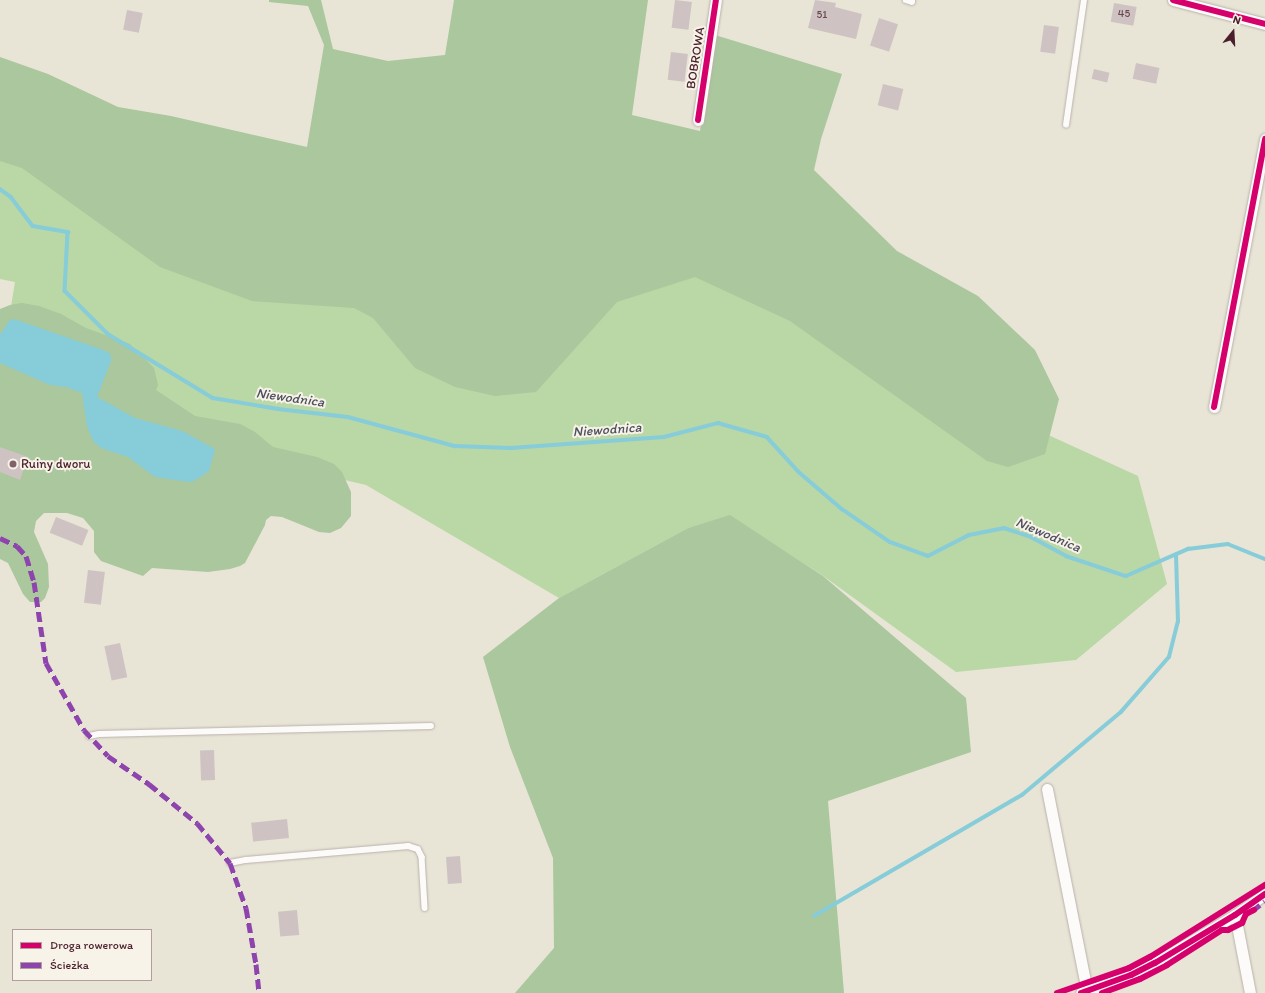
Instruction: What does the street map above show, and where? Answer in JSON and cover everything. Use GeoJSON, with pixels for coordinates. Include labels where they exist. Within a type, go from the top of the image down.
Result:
{"type":"FeatureCollection","features":[{"type":"Feature","properties":{"kind":"street","name":"BOBROWA"},"geometry":{"type":"LineString","coordinates":[[698,120],[716,0]]}},
{"type":"Feature","properties":{"kind":"street"},"geometry":{"type":"LineString","coordinates":[[1173,0],[1188,2],[1265,24]]}},
{"type":"Feature","properties":{"kind":"street"},"geometry":{"type":"LineString","coordinates":[[1214,407],[1265,139]]}},
{"type":"Feature","properties":{"kind":"street"},"geometry":{"type":"LineString","coordinates":[[1047,789],[1084,992],[1131,975],[1155,963],[1235,915],[1265,894]]}},
{"type":"Feature","properties":{"kind":"street"},"geometry":{"type":"LineString","coordinates":[[1235,915],[1250,993]]}},
{"type":"Feature","properties":{"kind":"lane"},"geometry":{"type":"LineString","coordinates":[[906,0],[912,2],[912,0]]}},
{"type":"Feature","properties":{"kind":"lane"},"geometry":{"type":"LineString","coordinates":[[1066,125],[1084,0]]}},
{"type":"Feature","properties":{"kind":"lane"},"geometry":{"type":"LineString","coordinates":[[89,736],[99,734],[431,726]]}},
{"type":"Feature","properties":{"kind":"lane"},"geometry":{"type":"LineString","coordinates":[[230,863],[246,860],[408,846],[418,849],[422,857],[426,908]]}},
{"type":"Feature","properties":{"kind":"green space"},"geometry":{"type":"Polygon","coordinates":[[[269,0],[321,0],[333,49],[388,61],[445,55],[454,0],[648,0],[632,115],[700,131],[715,35],[842,74],[821,139],[814,170],[897,251],[978,296],[1035,350],[1059,399],[1045,454],[1008,467],[987,461],[790,321],[695,277],[617,302],[536,392],[495,396],[455,387],[415,368],[373,318],[354,308],[252,301],[160,267],[22,168],[0,161],[0,57],[48,74],[118,107],[171,116],[307,147],[324,45],[308,6],[269,2],[269,0]]]}},
{"type":"Feature","properties":{"kind":"green space"},"geometry":{"type":"Polygon","coordinates":[[[0,88],[771,242],[939,385],[1138,476],[1167,584],[1076,660],[956,672],[822,575],[730,516],[688,528],[559,598],[366,485],[256,459],[3,356],[15,282],[0,279],[0,88]]]}},
{"type":"Feature","properties":{"kind":"green space"},"geometry":{"type":"Polygon","coordinates":[[[22,303],[39,306],[61,314],[86,328],[130,344],[154,368],[158,385],[156,390],[195,416],[240,424],[255,432],[273,447],[317,457],[334,464],[342,472],[351,492],[351,516],[341,528],[330,533],[319,532],[282,517],[271,516],[266,520],[265,525],[245,563],[240,566],[208,572],[152,568],[143,576],[101,561],[94,552],[94,531],[83,518],[67,513],[44,513],[36,521],[34,532],[48,564],[49,587],[45,598],[41,602],[30,602],[23,594],[8,563],[0,559],[0,309],[10,305],[22,303]]]}},
{"type":"Feature","properties":{"kind":"green space"},"geometry":{"type":"Polygon","coordinates":[[[730,515],[823,576],[966,698],[971,752],[828,801],[844,993],[515,993],[554,948],[553,858],[510,747],[483,657],[559,598],[688,528],[730,515]]]}},
{"type":"Feature","properties":{"kind":"water"},"geometry":{"type":"Polygon","coordinates":[[[14,319],[106,351],[111,355],[111,361],[97,397],[135,418],[182,431],[215,449],[209,471],[194,481],[189,482],[155,477],[128,457],[101,448],[93,441],[87,426],[82,393],[66,387],[50,385],[0,363],[0,335],[9,321],[14,319]]]}},
{"type":"Feature","properties":{"kind":"building"},"geometry":{"type":"Polygon","coordinates":[[[675,0],[692,2],[688,30],[672,28],[675,0]]]}},
{"type":"Feature","properties":{"kind":"building"},"geometry":{"type":"Polygon","coordinates":[[[815,0],[836,3],[835,7],[862,14],[856,39],[808,28],[815,0]]]}},
{"type":"Feature","properties":{"kind":"building"},"geometry":{"type":"Polygon","coordinates":[[[1114,3],[1137,7],[1133,26],[1111,22],[1114,3]]]}},
{"type":"Feature","properties":{"kind":"building"},"geometry":{"type":"Polygon","coordinates":[[[127,10],[143,13],[139,33],[123,30],[127,10]]]}},
{"type":"Feature","properties":{"kind":"building"},"geometry":{"type":"Polygon","coordinates":[[[879,18],[898,24],[889,52],[870,46],[879,18]]]}},
{"type":"Feature","properties":{"kind":"building"},"geometry":{"type":"Polygon","coordinates":[[[1044,25],[1059,27],[1055,54],[1040,52],[1044,25]]]}},
{"type":"Feature","properties":{"kind":"building"},"geometry":{"type":"Polygon","coordinates":[[[671,52],[688,54],[684,82],[668,80],[671,52]]]}},
{"type":"Feature","properties":{"kind":"building"},"geometry":{"type":"Polygon","coordinates":[[[1136,63],[1159,68],[1156,84],[1133,79],[1136,63]]]}},
{"type":"Feature","properties":{"kind":"building"},"geometry":{"type":"Polygon","coordinates":[[[1094,69],[1110,73],[1107,83],[1092,79],[1094,69]]]}},
{"type":"Feature","properties":{"kind":"building"},"geometry":{"type":"Polygon","coordinates":[[[883,84],[903,89],[898,110],[878,105],[883,84]]]}},
{"type":"Feature","properties":{"kind":"building","name":"Ruiny dworu"},"geometry":{"type":"Polygon","coordinates":[[[0,447],[28,457],[20,480],[0,472],[0,447]]]}},
{"type":"Feature","properties":{"kind":"building"},"geometry":{"type":"Polygon","coordinates":[[[56,517],[88,530],[82,546],[50,533],[56,517]]]}},
{"type":"Feature","properties":{"kind":"building"},"geometry":{"type":"Polygon","coordinates":[[[88,570],[105,572],[101,605],[84,603],[88,570]]]}},
{"type":"Feature","properties":{"kind":"building"},"geometry":{"type":"Polygon","coordinates":[[[120,643],[127,677],[112,681],[104,646],[120,643]]]}},
{"type":"Feature","properties":{"kind":"building"},"geometry":{"type":"Polygon","coordinates":[[[200,750],[214,750],[215,780],[201,780],[200,750]]]}},
{"type":"Feature","properties":{"kind":"building"},"geometry":{"type":"Polygon","coordinates":[[[287,819],[289,838],[253,842],[251,823],[287,819]]]}},
{"type":"Feature","properties":{"kind":"building"},"geometry":{"type":"Polygon","coordinates":[[[460,856],[462,883],[448,884],[446,857],[460,856]]]}},
{"type":"Feature","properties":{"kind":"building"},"geometry":{"type":"Polygon","coordinates":[[[297,910],[299,935],[280,937],[278,912],[297,910]]]}},
{"type":"Feature","properties":{"kind":"waterway","name":"Niewodnica"},"geometry":{"type":"LineString","coordinates":[[0,189],[11,197],[33,226],[68,232],[65,291],[108,334],[213,398],[278,409],[348,417],[455,446],[511,448],[664,437],[718,423],[767,437],[799,472],[842,509],[890,542],[928,556],[969,535],[1004,528],[1031,537],[1066,556],[1126,576],[1188,549],[1228,544],[1265,559]]}},
{"type":"Feature","properties":{"kind":"waterway"},"geometry":{"type":"LineString","coordinates":[[814,916],[1022,795],[1121,712],[1169,657],[1178,622],[1176,555]]}},
{"type":"Feature","properties":{"kind":"marked path"},"geometry":{"type":"LineString","coordinates":[[0,538],[17,546],[26,556],[34,582],[46,663],[84,730],[108,756],[149,784],[197,823],[230,863],[246,908],[256,964],[259,993]]}},
{"type":"Feature","properties":{"kind":"marked path"},"geometry":{"type":"LineString","coordinates":[[1252,911],[1265,901]]}},
{"type":"Feature","properties":{"kind":"cycle path"},"geometry":{"type":"LineString","coordinates":[[698,120],[716,0]]}},
{"type":"Feature","properties":{"kind":"cycle path"},"geometry":{"type":"LineString","coordinates":[[1173,0],[1265,24]]}},
{"type":"Feature","properties":{"kind":"cycle path"},"geometry":{"type":"LineString","coordinates":[[1214,407],[1265,139]]}},
{"type":"Feature","properties":{"kind":"cycle path"},"geometry":{"type":"LineString","coordinates":[[1057,993],[1129,968],[1150,957],[1265,885]]}},
{"type":"Feature","properties":{"kind":"cycle path"},"geometry":{"type":"LineString","coordinates":[[1081,993],[1131,975],[1155,963],[1235,915],[1265,894]]}},
{"type":"Feature","properties":{"kind":"cycle path"},"geometry":{"type":"LineString","coordinates":[[1102,993],[1140,979],[1167,965],[1222,930],[1228,930],[1242,923],[1246,914],[1254,910]]}},
{"type":"Feature","properties":{"kind":"place","name":"Ruiny dworu"},"geometry":{"type":"Point","coordinates":[13,464]}}]}
